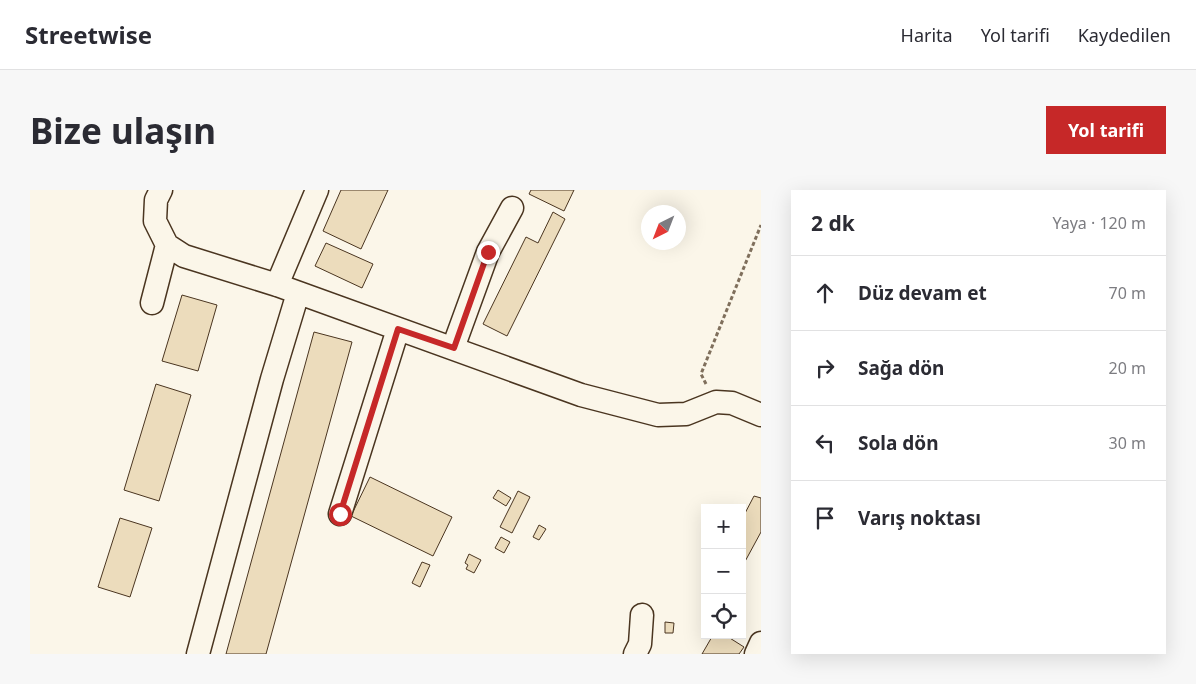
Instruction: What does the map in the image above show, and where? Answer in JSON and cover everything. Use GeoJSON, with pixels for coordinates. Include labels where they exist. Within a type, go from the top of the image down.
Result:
{"type":"FeatureCollection","features":[{"type":"Feature","properties":{"kind":"lane"},"geometry":{"type":"LineString","coordinates":[[161,190],[156,200],[155,222],[167,245],[184,256],[277,285],[581,395],[658,414],[686,414],[716,402],[732,403],[761,415]]}},
{"type":"Feature","properties":{"kind":"lane"},"geometry":{"type":"LineString","coordinates":[[277,285],[317,190]]}},
{"type":"Feature","properties":{"kind":"lane"},"geometry":{"type":"LineString","coordinates":[[454,348],[488,252],[512,208]]}},
{"type":"Feature","properties":{"kind":"lane"},"geometry":{"type":"LineString","coordinates":[[152,303],[167,245]]}},
{"type":"Feature","properties":{"kind":"lane"},"geometry":{"type":"LineString","coordinates":[[198,654],[272,379],[298,293]]}},
{"type":"Feature","properties":{"kind":"lane"},"geometry":{"type":"LineString","coordinates":[[340,514],[398,329]]}},
{"type":"Feature","properties":{"kind":"lane"},"geometry":{"type":"LineString","coordinates":[[635,654],[640,644],[642,615]]}},
{"type":"Feature","properties":{"kind":"lane"},"geometry":{"type":"LineString","coordinates":[[756,654],[761,643]]}},
{"type":"Feature","properties":{"kind":"path"},"geometry":{"type":"LineString","coordinates":[[716,402],[701,374],[761,225]]}},
{"type":"Feature","properties":{"kind":"building"},"geometry":{"type":"Polygon","coordinates":[[[341,190],[388,190],[361,249],[323,231],[341,190]]]}},
{"type":"Feature","properties":{"kind":"building"},"geometry":{"type":"Polygon","coordinates":[[[531,190],[574,190],[564,211],[529,194],[531,190]]]}},
{"type":"Feature","properties":{"kind":"building"},"geometry":{"type":"Polygon","coordinates":[[[553,212],[565,219],[507,336],[483,324],[526,237],[538,243],[553,212]]]}},
{"type":"Feature","properties":{"kind":"building"},"geometry":{"type":"Polygon","coordinates":[[[326,243],[373,264],[362,288],[315,266],[326,243]]]}},
{"type":"Feature","properties":{"kind":"building"},"geometry":{"type":"Polygon","coordinates":[[[182,295],[217,305],[198,371],[162,361],[182,295]]]}},
{"type":"Feature","properties":{"kind":"building"},"geometry":{"type":"Polygon","coordinates":[[[314,332],[352,342],[266,654],[226,654],[314,332]]]}},
{"type":"Feature","properties":{"kind":"building"},"geometry":{"type":"Polygon","coordinates":[[[156,384],[191,395],[159,501],[124,490],[156,384]]]}},
{"type":"Feature","properties":{"kind":"building"},"geometry":{"type":"Polygon","coordinates":[[[370,477],[452,517],[433,556],[351,516],[370,477]]]}},
{"type":"Feature","properties":{"kind":"building"},"geometry":{"type":"Polygon","coordinates":[[[498,490],[511,498],[506,506],[493,498],[498,490]]]}},
{"type":"Feature","properties":{"kind":"building"},"geometry":{"type":"Polygon","coordinates":[[[518,491],[530,497],[512,533],[500,527],[518,491]]]}},
{"type":"Feature","properties":{"kind":"building"},"geometry":{"type":"Polygon","coordinates":[[[754,496],[761,498],[761,532],[746,560],[746,549],[746,511],[754,496]]]}},
{"type":"Feature","properties":{"kind":"building"},"geometry":{"type":"Polygon","coordinates":[[[120,518],[152,528],[130,597],[98,587],[120,518]]]}},
{"type":"Feature","properties":{"kind":"building"},"geometry":{"type":"Polygon","coordinates":[[[539,525],[546,529],[539,540],[533,537],[539,525]]]}},
{"type":"Feature","properties":{"kind":"building"},"geometry":{"type":"Polygon","coordinates":[[[501,537],[510,542],[504,553],[495,548],[501,537]]]}},
{"type":"Feature","properties":{"kind":"building"},"geometry":{"type":"Polygon","coordinates":[[[469,554],[481,560],[474,573],[466,569],[468,565],[465,563],[469,554]]]}},
{"type":"Feature","properties":{"kind":"building"},"geometry":{"type":"Polygon","coordinates":[[[422,562],[430,565],[420,587],[412,583],[422,562]]]}},
{"type":"Feature","properties":{"kind":"building"},"geometry":{"type":"Polygon","coordinates":[[[665,622],[674,623],[673,633],[665,633],[665,622]]]}},
{"type":"Feature","properties":{"kind":"building"},"geometry":{"type":"Polygon","coordinates":[[[711,639],[731,639],[744,647],[739,654],[702,654],[711,639]]]}},
{"type":"Feature","properties":{"kind":"route"},"geometry":{"type":"LineString","coordinates":[[340,514],[398,329],[454,348],[488,252]]}}]}
